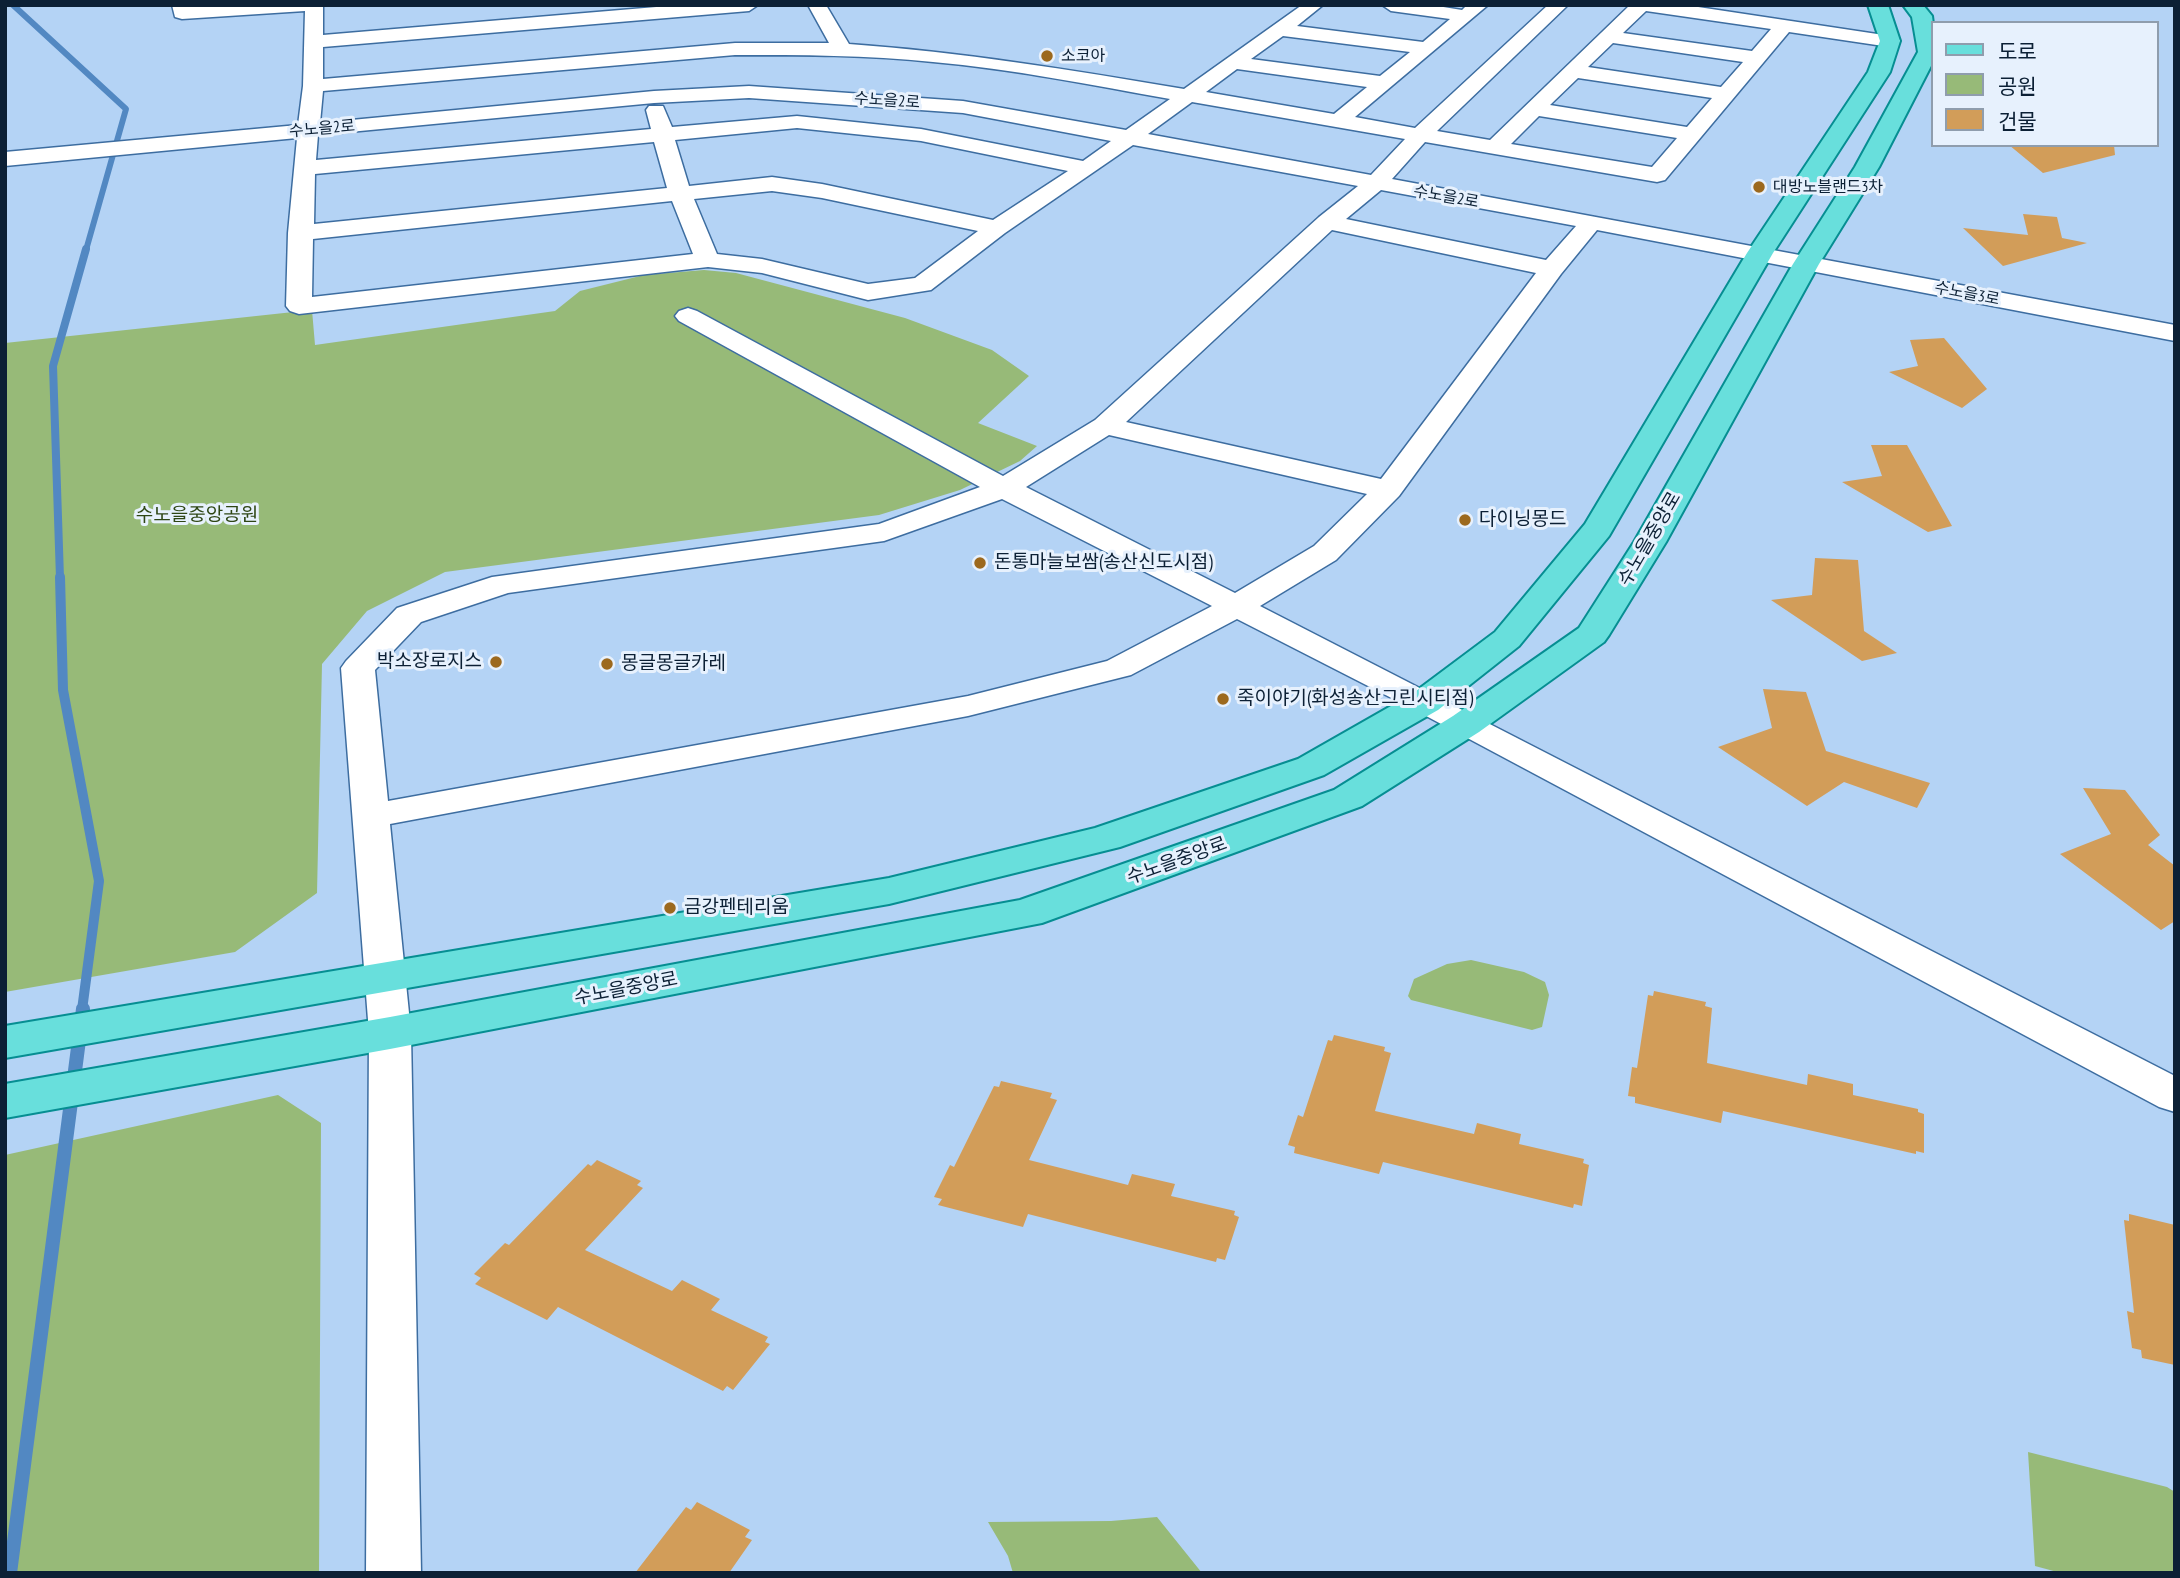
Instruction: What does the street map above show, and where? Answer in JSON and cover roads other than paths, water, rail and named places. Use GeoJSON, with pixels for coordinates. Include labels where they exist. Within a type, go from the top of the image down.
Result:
{"type":"FeatureCollection","features":[{"type":"Feature","properties":{"kind":"main road"},"geometry":{"type":"LineString","coordinates":[[5,1042],[889,891],[1106,838],[1311,767],[1425,702],[1507,639],[1598,529],[1670,411],[1759,253],[1879,72],[1890,41],[1878,5]]}},
{"type":"Feature","properties":{"kind":"main road","name":"수노을중앙로"},"geometry":{"type":"LineString","coordinates":[[5,1101],[390,1033],[1027,914],[1348,798],[1466,724],[1592,635],[1650,542],[1806,264],[1867,167],[1928,52],[1922,16],[1913,5]]}},
{"type":"Feature","properties":{"kind":"street"},"geometry":{"type":"LineString","coordinates":[[181,5],[183,13],[307,5]]}},
{"type":"Feature","properties":{"kind":"street"},"geometry":{"type":"LineString","coordinates":[[314,5],[313,86],[304,168],[299,306],[708,260],[762,266],[868,292],[922,285],[997,228],[1314,5]]}},
{"type":"Feature","properties":{"kind":"street"},"geometry":{"type":"LineString","coordinates":[[314,42],[626,10],[749,5]]}},
{"type":"Feature","properties":{"kind":"street"},"geometry":{"type":"LineString","coordinates":[[817,5],[842,49]]}},
{"type":"Feature","properties":{"kind":"street"},"geometry":{"type":"LineString","coordinates":[[1391,5],[1473,10]]}},
{"type":"Feature","properties":{"kind":"street"},"geometry":{"type":"LineString","coordinates":[[394,1573],[390,1033],[358,668],[409,615],[503,584],[884,532],[1004,488],[1105,426],[1327,222],[1375,184],[1420,135],[1559,5]]}},
{"type":"Feature","properties":{"kind":"street"},"geometry":{"type":"LineString","coordinates":[[1494,148],[1643,5],[1890,41]]}},
{"type":"Feature","properties":{"kind":"street"},"geometry":{"type":"LineString","coordinates":[[626,10],[654,97],[661,133],[680,194],[708,260]]}},
{"type":"Feature","properties":{"kind":"street"},"geometry":{"type":"LineString","coordinates":[[1338,121],[1473,10]]}},
{"type":"Feature","properties":{"kind":"street"},"geometry":{"type":"LineString","coordinates":[[313,86],[735,49],[842,49],[934,56],[1026,68],[1657,175],[1785,26]]}},
{"type":"Feature","properties":{"kind":"street"},"geometry":{"type":"LineString","coordinates":[[1281,30],[1427,48]]}},
{"type":"Feature","properties":{"kind":"street"},"geometry":{"type":"LineString","coordinates":[[1608,37],[1757,58]]}},
{"type":"Feature","properties":{"kind":"street"},"geometry":{"type":"LineString","coordinates":[[1235,63],[1385,83]]}},
{"type":"Feature","properties":{"kind":"street"},"geometry":{"type":"LineString","coordinates":[[1573,71],[1726,94]]}},
{"type":"Feature","properties":{"kind":"street","name":"수노을2로"},"geometry":{"type":"LineString","coordinates":[[5,159],[654,97],[749,92],[963,107],[1759,253]]}},
{"type":"Feature","properties":{"kind":"street"},"geometry":{"type":"LineString","coordinates":[[1534,109],[1692,134]]}},
{"type":"Feature","properties":{"kind":"street"},"geometry":{"type":"LineString","coordinates":[[304,168],[797,122],[921,135],[1087,167]]}},
{"type":"Feature","properties":{"kind":"street"},"geometry":{"type":"LineString","coordinates":[[300,233],[772,184],[822,191],[997,228]]}},
{"type":"Feature","properties":{"kind":"street"},"geometry":{"type":"LineString","coordinates":[[1327,222],[1552,269]]}},
{"type":"Feature","properties":{"kind":"street"},"geometry":{"type":"LineString","coordinates":[[372,817],[968,706],[1119,668],[1235,607],[1325,553],[1388,490],[1552,269],[1591,223]]}},
{"type":"Feature","properties":{"kind":"street","name":"수노을3로"},"geometry":{"type":"LineString","coordinates":[[1759,253],[2175,333]]}},
{"type":"Feature","properties":{"kind":"street"},"geometry":{"type":"LineString","coordinates":[[688,316],[1004,488],[1425,702],[2175,1096]]}},
{"type":"Feature","properties":{"kind":"street"},"geometry":{"type":"LineString","coordinates":[[1105,426],[1388,490]]}},
{"type":"Feature","properties":{"kind":"waterway"},"geometry":{"type":"LineString","coordinates":[[13,5],[126,109],[86,250]]}},
{"type":"Feature","properties":{"kind":"waterway"},"geometry":{"type":"LineString","coordinates":[[60,578],[53,366],[86,249]]}},
{"type":"Feature","properties":{"kind":"waterway"},"geometry":{"type":"LineString","coordinates":[[60,577],[63,690],[99,881],[82,1010]]}},
{"type":"Feature","properties":{"kind":"waterway"},"geometry":{"type":"LineString","coordinates":[[10,1573],[83,1009]]}},
{"type":"Feature","properties":{"kind":"place","name":"소코아"},"geometry":{"type":"Point","coordinates":[1047,56]}},
{"type":"Feature","properties":{"kind":"place","name":"대방노블랜드3차"},"geometry":{"type":"Point","coordinates":[1759,187]}},
{"type":"Feature","properties":{"kind":"place","name":"다이닝몽드"},"geometry":{"type":"Point","coordinates":[1465,520]}},
{"type":"Feature","properties":{"kind":"place","name":"돈통마늘보쌈(송산신도시점)"},"geometry":{"type":"Point","coordinates":[980,563]}},
{"type":"Feature","properties":{"kind":"place","name":"박소장로지스"},"geometry":{"type":"Point","coordinates":[496,662]}},
{"type":"Feature","properties":{"kind":"place","name":"몽글몽글카레"},"geometry":{"type":"Point","coordinates":[607,664]}},
{"type":"Feature","properties":{"kind":"place","name":"죽이야기(화성송산그린시티점)"},"geometry":{"type":"Point","coordinates":[1223,699]}},
{"type":"Feature","properties":{"kind":"place","name":"금강펜테리움"},"geometry":{"type":"Point","coordinates":[670,908]}},
{"type":"Feature","properties":{"kind":"park label","name":"수노을중앙공원"},"geometry":{"type":"Point","coordinates":[197,516]}}]}
